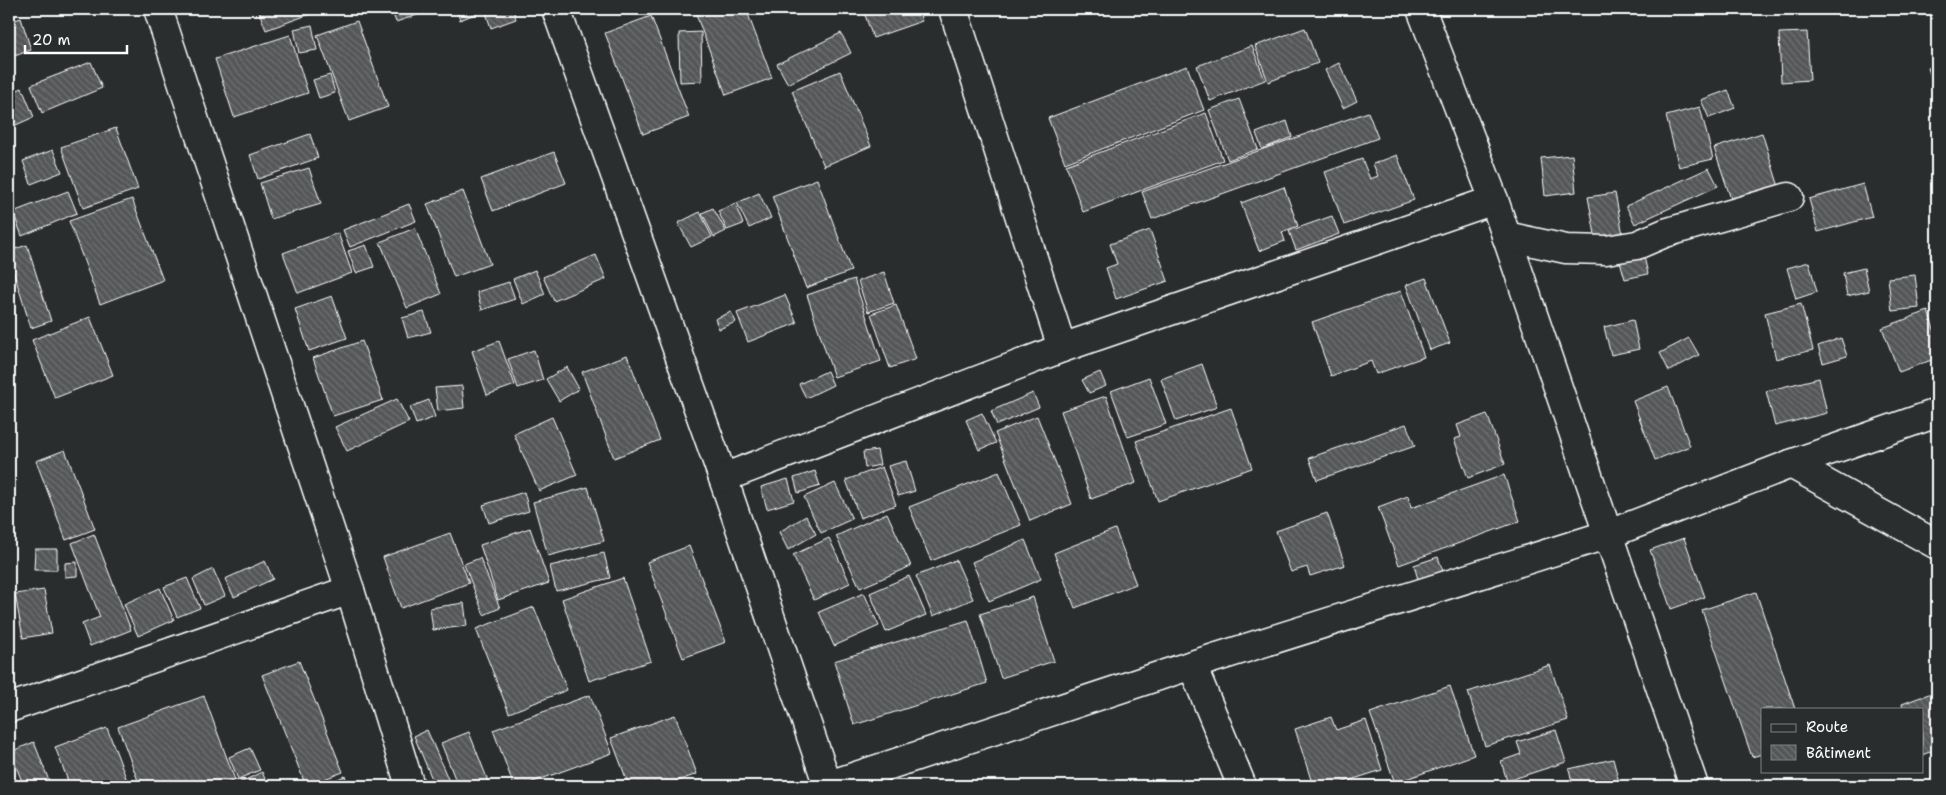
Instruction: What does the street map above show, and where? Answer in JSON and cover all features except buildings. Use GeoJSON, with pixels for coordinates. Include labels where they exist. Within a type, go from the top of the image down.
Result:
{"type":"FeatureCollection","features":[{"type":"Feature","properties":{"kind":"street"},"geometry":{"type":"LineString","coordinates":[[158,9],[350,590],[410,786]]}},
{"type":"Feature","properties":{"kind":"street"},"geometry":{"type":"LineString","coordinates":[[556,9],[723,478],[827,786],[1192,664],[1609,534],[1790,464],[1937,413]]}},
{"type":"Feature","properties":{"kind":"street"},"geometry":{"type":"LineString","coordinates":[[953,9],[1062,348]]}},
{"type":"Feature","properties":{"kind":"street"},"geometry":{"type":"LineString","coordinates":[[1421,9],[1494,200],[1694,786]]}},
{"type":"Feature","properties":{"kind":"street"},"geometry":{"type":"LineString","coordinates":[[1506,236],[1566,249],[1606,250],[1636,245],[1665,233],[1789,197]]}},
{"type":"Feature","properties":{"kind":"street"},"geometry":{"type":"LineString","coordinates":[[723,478],[1062,348],[1494,200]]}},
{"type":"Feature","properties":{"kind":"street"},"geometry":{"type":"LineString","coordinates":[[1790,464],[1937,545]]}},
{"type":"Feature","properties":{"kind":"street"},"geometry":{"type":"LineString","coordinates":[[9,708],[350,590]]}},
{"type":"Feature","properties":{"kind":"street"},"geometry":{"type":"LineString","coordinates":[[1192,664],[1242,786]]}}]}
